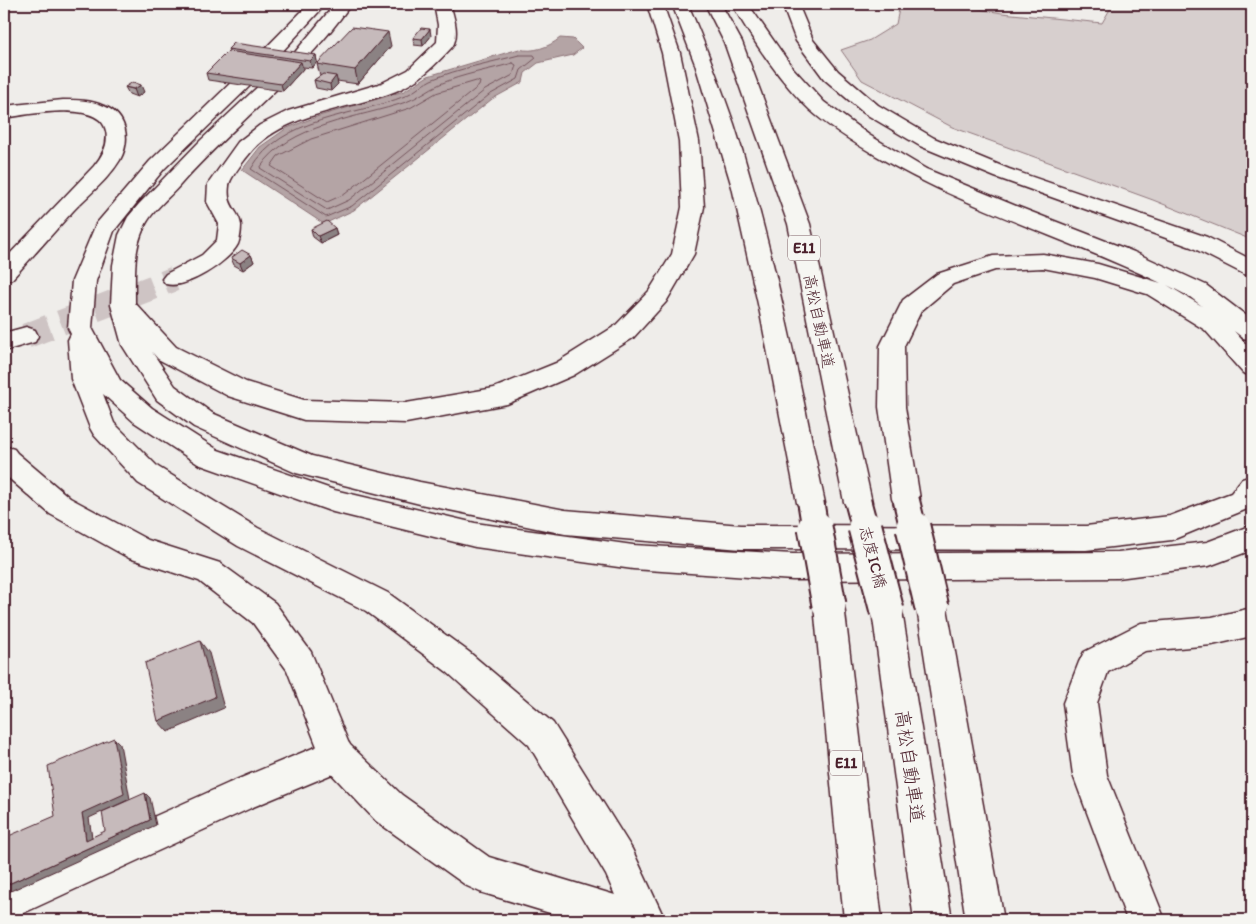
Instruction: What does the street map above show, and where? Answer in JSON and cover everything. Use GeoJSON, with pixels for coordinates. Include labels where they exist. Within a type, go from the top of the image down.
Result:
{"type":"FeatureCollection","features":[{"type":"Feature","properties":{"kind":"main road"},"geometry":{"type":"LineString","coordinates":[[318,4],[249,76],[157,165],[104,228],[84,281],[80,328],[84,379],[103,428],[148,475],[248,537],[377,602],[458,662],[541,734],[619,862],[646,920]]}},
{"type":"Feature","properties":{"kind":"main road"},"geometry":{"type":"LineString","coordinates":[[343,4],[329,25],[278,82],[181,170],[133,227],[124,263],[123,305],[134,345],[166,393],[203,420],[306,465],[420,493],[565,522],[741,537],[1086,538],[1172,528],[1241,501],[1252,487]]}},
{"type":"Feature","properties":{"kind":"main road"},"geometry":{"type":"LineString","coordinates":[[174,279],[210,260],[228,242],[230,224],[218,202],[218,184],[245,146],[267,129],[296,115],[389,88],[415,74],[446,43],[447,25],[442,4]]}},
{"type":"Feature","properties":{"kind":"main road"},"geometry":{"type":"LineString","coordinates":[[123,305],[167,353],[237,389],[304,410],[406,413],[498,397],[565,369],[624,332],[658,296],[684,254],[693,207],[689,142],[671,54],[655,4]]}},
{"type":"Feature","properties":{"kind":"main road","name":"E11"},"geometry":{"type":"LineString","coordinates":[[680,4],[702,55],[750,211],[811,503],[829,605],[863,920]]}},
{"type":"Feature","properties":{"kind":"main road","name":"高松自動車道"},"geometry":{"type":"LineString","coordinates":[[713,4],[733,42],[798,224],[858,502]]}},
{"type":"Feature","properties":{"kind":"main road"},"geometry":{"type":"LineString","coordinates":[[740,4],[792,78],[817,106],[862,139],[920,173],[1008,211],[1126,257],[1198,291],[1252,332]]}},
{"type":"Feature","properties":{"kind":"main road"},"geometry":{"type":"LineString","coordinates":[[790,4],[805,41],[831,75],[871,109],[927,142],[1002,173],[1199,242],[1252,269]]}},
{"type":"Feature","properties":{"kind":"main road"},"geometry":{"type":"LineString","coordinates":[[4,112],[61,107],[96,110],[112,119],[118,132],[113,153],[105,168],[74,197],[4,274]]}},
{"type":"Feature","properties":{"kind":"main road"},"geometry":{"type":"LineString","coordinates":[[985,920],[932,608],[906,499],[892,407],[892,346],[911,306],[945,279],[993,263],[1043,261],[1098,271],[1155,289],[1214,324],[1252,367]]}},
{"type":"Feature","properties":{"kind":"main road"},"geometry":{"type":"LineString","coordinates":[[80,328],[110,386],[143,415],[208,457],[333,501],[475,535],[633,557],[793,567],[1118,565],[1209,554],[1252,537]]}},
{"type":"Feature","properties":{"kind":"main road"},"geometry":{"type":"LineString","coordinates":[[4,456],[7,461],[60,506],[139,549],[209,572],[264,613],[300,662],[337,755],[390,808],[480,873],[635,920]]}},
{"type":"Feature","properties":{"kind":"main road","name":"志度IC橋"},"geometry":{"type":"LineString","coordinates":[[858,502],[887,611]]}},
{"type":"Feature","properties":{"kind":"main road","name":"高松自動車道"},"geometry":{"type":"LineString","coordinates":[[887,611],[933,920]]}},
{"type":"Feature","properties":{"kind":"main road"},"geometry":{"type":"LineString","coordinates":[[1146,920],[1090,775],[1080,703],[1095,662],[1141,637],[1212,631],[1252,622]]}},
{"type":"Feature","properties":{"kind":"main road"},"geometry":{"type":"LineString","coordinates":[[4,904],[241,795],[337,755]]}},
{"type":"Feature","properties":{"kind":"shaded area"},"geometry":{"type":"Polygon","coordinates":[[[922,4],[949,4],[1002,13],[1102,23],[1113,4],[1252,4],[1252,240],[1153,200],[952,127],[862,80],[841,50],[870,40],[896,24],[899,9],[922,4]]]}},
{"type":"Feature","properties":{"kind":"water"},"geometry":{"type":"Polygon","coordinates":[[[560,38],[573,39],[582,48],[573,55],[538,63],[525,73],[523,82],[492,99],[354,210],[324,224],[242,170],[260,147],[287,128],[319,116],[404,91],[428,76],[519,49],[541,48],[560,38]]]}},
{"type":"Feature","properties":{"kind":"building"},"geometry":{"type":"Polygon","coordinates":[[[352,27],[388,32],[355,70],[317,64],[352,27]]]}},
{"type":"Feature","properties":{"kind":"building"},"geometry":{"type":"Polygon","coordinates":[[[421,28],[430,29],[422,39],[413,38],[421,28]]]}},
{"type":"Feature","properties":{"kind":"building"},"geometry":{"type":"Polygon","coordinates":[[[234,43],[316,55],[310,61],[228,49],[234,43]]]}},
{"type":"Feature","properties":{"kind":"building"},"geometry":{"type":"Polygon","coordinates":[[[228,51],[301,62],[281,84],[206,73],[228,51]]]}},
{"type":"Feature","properties":{"kind":"building"},"geometry":{"type":"Polygon","coordinates":[[[323,74],[336,76],[330,84],[314,80],[323,74]]]}},
{"type":"Feature","properties":{"kind":"building"},"geometry":{"type":"Polygon","coordinates":[[[133,82],[141,85],[134,89],[125,87],[133,82]]]}},
{"type":"Feature","properties":{"kind":"building"},"geometry":{"type":"Polygon","coordinates":[[[327,221],[335,228],[318,236],[311,229],[327,221]]]}},
{"type":"Feature","properties":{"kind":"building"},"geometry":{"type":"Polygon","coordinates":[[[242,250],[251,255],[240,263],[231,258],[242,250]]]}},
{"type":"Feature","properties":{"kind":"building"},"geometry":{"type":"Polygon","coordinates":[[[200,641],[215,697],[158,721],[145,663],[200,641]]]}},
{"type":"Feature","properties":{"kind":"building"},"geometry":{"type":"Polygon","coordinates":[[[114,738],[124,794],[82,813],[86,840],[105,831],[102,812],[145,793],[150,820],[4,886],[4,838],[55,816],[48,766],[114,738]]]}},
{"type":"Feature","properties":{"kind":"tunnel"},"geometry":{"type":"LineString","coordinates":[[26,336],[174,279]]}}]}
